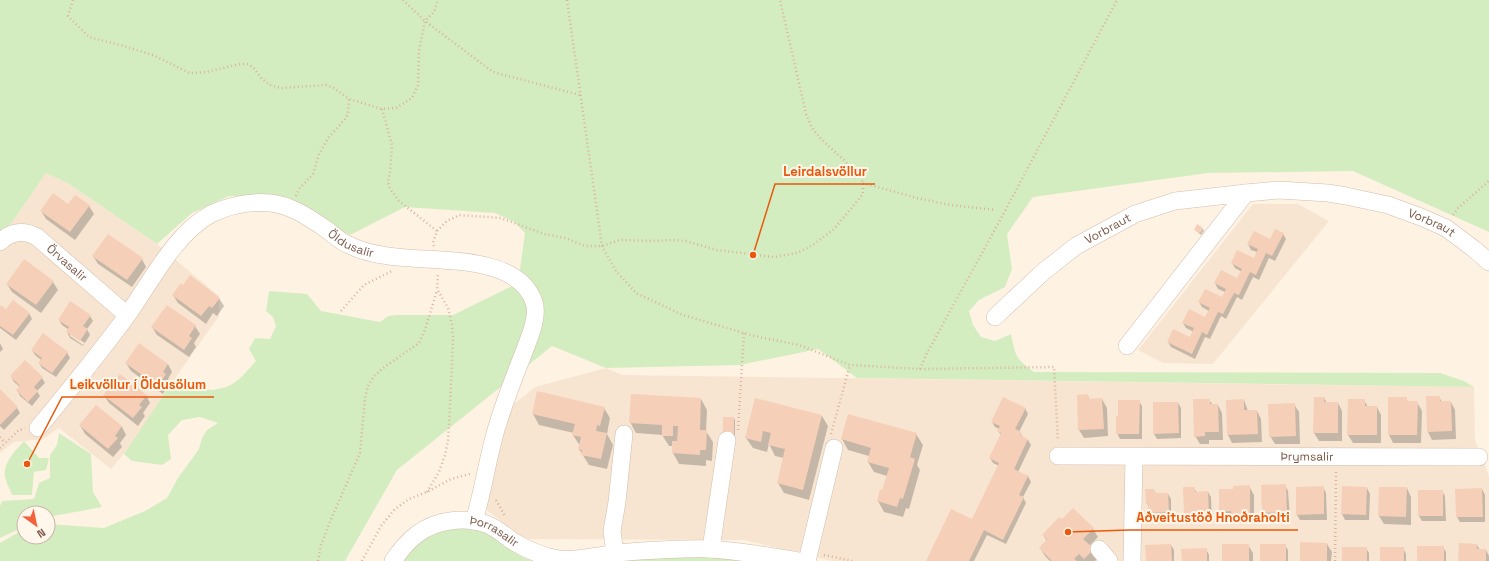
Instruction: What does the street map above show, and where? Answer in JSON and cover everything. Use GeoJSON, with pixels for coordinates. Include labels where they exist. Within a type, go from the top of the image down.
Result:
{"type":"FeatureCollection","features":[{"type":"Feature","properties":{"kind":"street","name":"Vorbraut"},"geometry":{"type":"LineString","coordinates":[[995,317],[1043,272],[1076,246],[1135,214],[1176,201],[1246,193],[1279,190],[1346,196],[1388,205],[1446,228],[1489,262]]}},
{"type":"Feature","properties":{"kind":"street"},"geometry":{"type":"LineString","coordinates":[[1127,346],[1246,193]]}},
{"type":"Feature","properties":{"kind":"street","name":"Öldusalir"},"geometry":{"type":"LineString","coordinates":[[38,428],[127,315],[165,259],[197,223],[213,213],[232,207],[250,203],[270,203],[293,208],[347,244],[370,252],[408,259],[437,259],[488,266],[513,275],[529,290],[535,304],[534,319],[529,338],[493,439],[474,521]]}},
{"type":"Feature","properties":{"kind":"street","name":"Örvasalir"},"geometry":{"type":"LineString","coordinates":[[0,242],[4,238],[17,233],[31,234],[37,237],[127,315]]}},
{"type":"Feature","properties":{"kind":"street"},"geometry":{"type":"LineString","coordinates":[[615,553],[612,531],[623,502],[625,475],[624,434]]}},
{"type":"Feature","properties":{"kind":"street"},"geometry":{"type":"LineString","coordinates":[[711,549],[732,437]]}},
{"type":"Feature","properties":{"kind":"street"},"geometry":{"type":"LineString","coordinates":[[807,561],[834,448]]}},
{"type":"Feature","properties":{"kind":"street","name":"Þrymsalir"},"geometry":{"type":"LineString","coordinates":[[1058,456],[1479,457]]}},
{"type":"Feature","properties":{"kind":"street"},"geometry":{"type":"LineString","coordinates":[[1132,561],[1134,457]]}},
{"type":"Feature","properties":{"kind":"street","name":"Þorrasalir"},"geometry":{"type":"LineString","coordinates":[[393,561],[402,548],[420,531],[435,524],[456,520],[474,521],[486,524],[534,552],[560,559],[580,559],[615,553],[682,549],[711,549],[798,561]]}},
{"type":"Feature","properties":{"kind":"path"},"geometry":{"type":"LineString","coordinates":[[73,0],[68,16],[89,37],[153,55],[190,73],[206,72],[248,64],[253,67],[262,79],[270,85],[281,88],[326,85],[334,88],[349,99],[382,110],[396,108],[412,98],[418,85],[419,51],[425,21],[434,12],[438,0]]}},
{"type":"Feature","properties":{"kind":"path"},"geometry":{"type":"LineString","coordinates":[[403,0],[425,21],[493,72],[580,95]]}},
{"type":"Feature","properties":{"kind":"path"},"geometry":{"type":"LineString","coordinates":[[566,0],[602,246],[616,271],[636,293],[683,315],[744,333],[799,345],[850,365],[920,369],[1054,367],[1058,456]]}},
{"type":"Feature","properties":{"kind":"path"},"geometry":{"type":"LineString","coordinates":[[318,561],[321,545],[329,524],[360,453],[365,398],[368,386],[374,376],[383,368],[419,343],[425,330],[437,289],[437,259],[433,243],[437,231],[447,221],[460,216],[501,218],[544,234],[565,238],[585,246],[602,246],[620,240],[673,240],[691,242],[717,250],[774,257],[797,253],[813,245],[834,229],[863,194],[863,183],[858,173],[821,139],[812,128],[806,114],[780,0]]}},
{"type":"Feature","properties":{"kind":"path"},"geometry":{"type":"LineString","coordinates":[[920,369],[926,355],[1005,211],[1117,0]]}},
{"type":"Feature","properties":{"kind":"path"},"geometry":{"type":"LineString","coordinates":[[293,208],[299,189],[313,174],[319,154],[329,137],[348,114],[349,99]]}},
{"type":"Feature","properties":{"kind":"path"},"geometry":{"type":"LineString","coordinates":[[382,110],[392,145],[388,182],[389,187],[399,201],[437,231]]}},
{"type":"Feature","properties":{"kind":"path"},"geometry":{"type":"LineString","coordinates":[[1446,228],[1458,208],[1489,181]]}},
{"type":"Feature","properties":{"kind":"path"},"geometry":{"type":"LineString","coordinates":[[863,183],[917,198],[950,205],[996,210]]}},
{"type":"Feature","properties":{"kind":"path"},"geometry":{"type":"LineString","coordinates":[[341,311],[364,285],[400,268],[408,259]]}},
{"type":"Feature","properties":{"kind":"path"},"geometry":{"type":"LineString","coordinates":[[427,492],[440,472],[445,455],[448,441],[450,406],[453,339],[452,325],[448,308],[437,289]]}},
{"type":"Feature","properties":{"kind":"path"},"geometry":{"type":"LineString","coordinates":[[732,437],[744,333]]}},
{"type":"Feature","properties":{"kind":"path"},"geometry":{"type":"LineString","coordinates":[[0,448],[19,430],[38,428]]}},
{"type":"Feature","properties":{"kind":"path"},"geometry":{"type":"LineString","coordinates":[[0,438],[5,443]]}},
{"type":"Feature","properties":{"kind":"path"},"geometry":{"type":"LineString","coordinates":[[1335,561],[1336,457]]}},
{"type":"Feature","properties":{"kind":"path"},"geometry":{"type":"LineString","coordinates":[[362,561],[381,526],[394,509],[409,499],[427,492],[451,479],[476,472]]}},
{"type":"Feature","properties":{"kind":"shaded area"},"geometry":{"type":"Polygon","coordinates":[[[46,173],[69,184],[157,244],[219,296],[219,316],[171,384],[132,444],[111,469],[59,428],[43,439],[14,442],[0,453],[0,234],[13,221],[46,173]]]}},
{"type":"Feature","properties":{"kind":"shaded area"},"geometry":{"type":"Polygon","coordinates":[[[1253,204],[1298,204],[1329,221],[1213,364],[1163,363],[1138,350],[1253,204]]]}},
{"type":"Feature","properties":{"kind":"shaded area"},"geometry":{"type":"Polygon","coordinates":[[[606,368],[622,375],[1474,387],[1475,440],[1489,476],[1489,561],[832,561],[744,540],[523,539],[482,506],[509,408],[535,387],[606,368]]]}},
{"type":"Feature","properties":{"kind":"green space"},"geometry":{"type":"Polygon","coordinates":[[[0,0],[1489,0],[1489,232],[1353,171],[1208,173],[1033,197],[1007,234],[1012,269],[1005,287],[979,300],[969,311],[973,325],[981,337],[995,341],[1011,334],[1017,356],[1034,372],[1440,373],[1464,381],[1474,387],[857,378],[818,349],[740,365],[606,368],[552,346],[397,470],[345,561],[0,561],[0,543],[16,534],[16,545],[56,545],[56,525],[104,528],[145,511],[167,498],[178,478],[199,449],[202,438],[207,430],[218,423],[200,417],[182,420],[168,435],[171,459],[162,465],[132,461],[124,454],[171,384],[206,390],[224,388],[239,379],[256,361],[249,349],[255,338],[270,339],[276,326],[273,317],[266,311],[269,291],[307,294],[321,311],[380,322],[388,316],[397,315],[453,315],[518,283],[525,233],[514,222],[495,213],[405,207],[350,235],[284,197],[229,196],[192,213],[157,244],[69,184],[46,173],[13,221],[0,234],[0,0]]]}},
{"type":"Feature","properties":{"kind":"green space"},"geometry":{"type":"Polygon","coordinates":[[[59,433],[91,454],[93,492],[102,507],[56,516],[56,505],[16,505],[16,531],[0,538],[0,506],[2,501],[34,499],[39,483],[50,478],[50,455],[57,445],[59,433]]]}},
{"type":"Feature","properties":{"kind":"green space"},"geometry":{"type":"Polygon","coordinates":[[[24,441],[39,458],[49,458],[46,470],[34,472],[32,495],[12,495],[6,482],[6,466],[10,457],[24,441]]]}},
{"type":"Feature","properties":{"kind":"green space"},"geometry":{"type":"Polygon","coordinates":[[[455,528],[474,530],[488,534],[516,553],[532,561],[401,561],[417,543],[434,533],[455,528]]]}},
{"type":"Feature","properties":{"kind":"green space"},"geometry":{"type":"Polygon","coordinates":[[[683,556],[763,561],[609,561],[683,556]]]}},
{"type":"Feature","properties":{"kind":"building"},"geometry":{"type":"Polygon","coordinates":[[[53,193],[68,204],[75,195],[90,205],[70,232],[40,211],[53,193]]]}},
{"type":"Feature","properties":{"kind":"building"},"geometry":{"type":"Polygon","coordinates":[[[1197,224],[1203,228],[1200,233],[1194,230],[1197,224]]]}},
{"type":"Feature","properties":{"kind":"building"},"geometry":{"type":"Polygon","coordinates":[[[1275,229],[1284,233],[1272,256],[1266,253],[1256,275],[1250,272],[1239,295],[1234,293],[1223,314],[1218,312],[1207,335],[1202,332],[1192,354],[1167,342],[1173,329],[1190,337],[1194,328],[1182,323],[1189,309],[1205,317],[1210,308],[1198,302],[1205,289],[1222,297],[1226,289],[1214,283],[1221,270],[1237,278],[1242,269],[1231,263],[1237,250],[1254,258],[1258,249],[1247,244],[1254,231],[1270,239],[1275,229]]]}},
{"type":"Feature","properties":{"kind":"building"},"geometry":{"type":"Polygon","coordinates":[[[108,234],[143,258],[127,280],[92,256],[108,234]]]}},
{"type":"Feature","properties":{"kind":"building"},"geometry":{"type":"Polygon","coordinates":[[[24,259],[54,281],[36,305],[6,284],[24,259]]]}},
{"type":"Feature","properties":{"kind":"building"},"geometry":{"type":"Polygon","coordinates":[[[190,275],[220,298],[212,308],[209,306],[201,316],[172,295],[181,283],[183,285],[190,275]]]}},
{"type":"Feature","properties":{"kind":"building"},"geometry":{"type":"Polygon","coordinates":[[[13,300],[30,313],[13,335],[0,326],[0,307],[1,305],[6,309],[13,300]]]}},
{"type":"Feature","properties":{"kind":"building"},"geometry":{"type":"Polygon","coordinates":[[[70,301],[91,315],[83,326],[88,329],[80,341],[66,332],[69,327],[58,320],[70,301]]]}},
{"type":"Feature","properties":{"kind":"building"},"geometry":{"type":"Polygon","coordinates":[[[167,305],[196,325],[189,336],[192,338],[184,350],[151,327],[167,305]]]}},
{"type":"Feature","properties":{"kind":"building"},"geometry":{"type":"Polygon","coordinates":[[[43,333],[68,352],[52,373],[38,363],[42,358],[31,350],[43,333]]]}},
{"type":"Feature","properties":{"kind":"building"},"geometry":{"type":"Polygon","coordinates":[[[139,343],[168,364],[163,372],[166,374],[158,386],[125,363],[139,343]]]}},
{"type":"Feature","properties":{"kind":"building"},"geometry":{"type":"Polygon","coordinates":[[[25,360],[43,377],[34,387],[38,391],[28,402],[16,390],[20,386],[10,376],[25,360]]]}},
{"type":"Feature","properties":{"kind":"building"},"geometry":{"type":"Polygon","coordinates":[[[120,374],[147,395],[139,405],[142,407],[133,418],[103,395],[120,374]]]}},
{"type":"Feature","properties":{"kind":"building"},"geometry":{"type":"Polygon","coordinates":[[[0,389],[18,407],[0,425],[0,389]]]}},
{"type":"Feature","properties":{"kind":"building"},"geometry":{"type":"Polygon","coordinates":[[[537,391],[605,407],[600,426],[597,425],[596,431],[607,433],[601,459],[581,455],[582,450],[578,449],[581,437],[572,435],[575,424],[532,414],[537,391]]]}},
{"type":"Feature","properties":{"kind":"building"},"geometry":{"type":"Polygon","coordinates":[[[631,394],[701,398],[700,430],[707,430],[706,450],[700,450],[700,455],[672,453],[672,441],[677,441],[678,426],[673,426],[673,436],[662,436],[662,425],[629,423],[631,394]]]}},
{"type":"Feature","properties":{"kind":"building"},"geometry":{"type":"Polygon","coordinates":[[[1088,394],[1089,399],[1102,398],[1104,429],[1078,430],[1077,395],[1088,394]]]}},
{"type":"Feature","properties":{"kind":"building"},"geometry":{"type":"Polygon","coordinates":[[[1426,396],[1440,396],[1440,401],[1451,401],[1452,431],[1427,432],[1426,396]]]}},
{"type":"Feature","properties":{"kind":"building"},"geometry":{"type":"Polygon","coordinates":[[[1003,397],[1026,408],[1015,429],[1022,432],[1020,435],[1028,439],[1014,469],[1028,476],[1019,495],[1024,497],[1003,540],[984,530],[969,561],[926,561],[951,509],[972,519],[999,463],[989,458],[1001,433],[997,431],[1000,426],[991,422],[1003,397]]]}},
{"type":"Feature","properties":{"kind":"building"},"geometry":{"type":"Polygon","coordinates":[[[1314,397],[1325,397],[1324,402],[1338,402],[1338,433],[1313,433],[1314,397]]]}},
{"type":"Feature","properties":{"kind":"building"},"geometry":{"type":"Polygon","coordinates":[[[1388,397],[1407,397],[1407,401],[1418,401],[1417,435],[1388,435],[1388,397]]]}},
{"type":"Feature","properties":{"kind":"building"},"geometry":{"type":"Polygon","coordinates":[[[755,398],[822,415],[803,490],[777,483],[785,449],[768,445],[771,433],[763,431],[761,442],[745,438],[755,398]]]}},
{"type":"Feature","properties":{"kind":"building"},"geometry":{"type":"Polygon","coordinates":[[[1193,399],[1210,399],[1210,404],[1218,404],[1219,432],[1205,432],[1205,436],[1194,437],[1193,399]]]}},
{"type":"Feature","properties":{"kind":"building"},"geometry":{"type":"Polygon","coordinates":[[[1244,399],[1244,410],[1257,410],[1258,434],[1227,435],[1226,400],[1244,399]]]}},
{"type":"Feature","properties":{"kind":"building"},"geometry":{"type":"Polygon","coordinates":[[[1348,399],[1365,399],[1365,406],[1377,406],[1377,435],[1347,435],[1348,399]]]}},
{"type":"Feature","properties":{"kind":"building"},"geometry":{"type":"Polygon","coordinates":[[[1118,400],[1140,400],[1139,434],[1116,434],[1118,400]]]}},
{"type":"Feature","properties":{"kind":"building"},"geometry":{"type":"Polygon","coordinates":[[[1153,402],[1178,402],[1179,433],[1153,434],[1153,402]]]}},
{"type":"Feature","properties":{"kind":"building"},"geometry":{"type":"Polygon","coordinates":[[[1295,403],[1296,436],[1269,437],[1268,404],[1295,403]]]}},
{"type":"Feature","properties":{"kind":"building"},"geometry":{"type":"Polygon","coordinates":[[[96,405],[122,426],[115,436],[118,438],[108,449],[79,425],[96,405]]]}},
{"type":"Feature","properties":{"kind":"building"},"geometry":{"type":"Polygon","coordinates":[[[848,414],[917,433],[910,457],[915,459],[903,499],[900,498],[897,507],[877,501],[880,489],[882,490],[889,468],[867,462],[871,448],[841,439],[848,414]]]}},
{"type":"Feature","properties":{"kind":"building"},"geometry":{"type":"Polygon","coordinates":[[[723,417],[734,417],[734,434],[723,434],[723,417]]]}},
{"type":"Feature","properties":{"kind":"building"},"geometry":{"type":"Polygon","coordinates":[[[1286,484],[1287,512],[1262,513],[1261,485],[1286,484]]]}},
{"type":"Feature","properties":{"kind":"building"},"geometry":{"type":"Polygon","coordinates":[[[1250,485],[1250,515],[1232,515],[1231,511],[1219,512],[1219,489],[1233,489],[1233,486],[1250,485]]]}},
{"type":"Feature","properties":{"kind":"building"},"geometry":{"type":"Polygon","coordinates":[[[1324,486],[1324,514],[1296,515],[1296,487],[1324,486]]]}},
{"type":"Feature","properties":{"kind":"building"},"geometry":{"type":"Polygon","coordinates":[[[1342,486],[1367,487],[1366,515],[1341,514],[1342,486]]]}},
{"type":"Feature","properties":{"kind":"building"},"geometry":{"type":"Polygon","coordinates":[[[1183,487],[1195,487],[1195,492],[1208,491],[1209,515],[1184,516],[1183,487]]]}},
{"type":"Feature","properties":{"kind":"building"},"geometry":{"type":"Polygon","coordinates":[[[1379,487],[1407,487],[1406,517],[1378,516],[1379,487]]]}},
{"type":"Feature","properties":{"kind":"building"},"geometry":{"type":"Polygon","coordinates":[[[1482,488],[1483,517],[1456,517],[1455,489],[1482,488]]]}},
{"type":"Feature","properties":{"kind":"building"},"geometry":{"type":"Polygon","coordinates":[[[1145,489],[1154,489],[1155,493],[1168,493],[1169,512],[1149,513],[1148,503],[1146,504],[1145,489]]]}},
{"type":"Feature","properties":{"kind":"building"},"geometry":{"type":"Polygon","coordinates":[[[1418,490],[1443,490],[1443,516],[1418,516],[1418,490]]]}},
{"type":"Feature","properties":{"kind":"building"},"geometry":{"type":"Polygon","coordinates":[[[1073,508],[1094,528],[1083,539],[1094,549],[1084,559],[1079,554],[1074,559],[1077,561],[1052,561],[1039,548],[1047,539],[1042,535],[1059,517],[1062,519],[1073,508]]]}},
{"type":"Feature","properties":{"kind":"building"},"geometry":{"type":"Polygon","coordinates":[[[1300,542],[1327,543],[1327,561],[1300,561],[1300,542]]]}},
{"type":"Feature","properties":{"kind":"building"},"geometry":{"type":"Polygon","coordinates":[[[1459,543],[1477,544],[1477,549],[1486,549],[1486,561],[1458,561],[1459,543]]]}},
{"type":"Feature","properties":{"kind":"building"},"geometry":{"type":"Polygon","coordinates":[[[1171,544],[1172,561],[1146,561],[1145,545],[1171,544]]]}},
{"type":"Feature","properties":{"kind":"building"},"geometry":{"type":"Polygon","coordinates":[[[1222,544],[1249,544],[1249,561],[1222,561],[1222,544]]]}},
{"type":"Feature","properties":{"kind":"building"},"geometry":{"type":"Polygon","coordinates":[[[1260,544],[1286,544],[1286,561],[1260,561],[1260,544]]]}},
{"type":"Feature","properties":{"kind":"building"},"geometry":{"type":"Polygon","coordinates":[[[1417,546],[1444,546],[1444,561],[1417,561],[1417,546]]]}},
{"type":"Feature","properties":{"kind":"building"},"geometry":{"type":"Polygon","coordinates":[[[1342,547],[1367,547],[1367,561],[1342,561],[1342,547]]]}},
{"type":"Feature","properties":{"kind":"building"},"geometry":{"type":"Polygon","coordinates":[[[1380,547],[1404,547],[1404,561],[1380,561],[1380,547]]]}},
{"type":"Feature","properties":{"kind":"building"},"geometry":{"type":"Polygon","coordinates":[[[1207,548],[1207,561],[1182,561],[1181,549],[1207,548]]]}},
{"type":"Feature","properties":{"kind":"place","name":"Leirdalsvöllur"},"geometry":{"type":"Point","coordinates":[753,255]}},
{"type":"Feature","properties":{"kind":"place","name":"Leikvöllur í Öldusölum"},"geometry":{"type":"Point","coordinates":[27,464]}},
{"type":"Feature","properties":{"kind":"place","name":"Aðveitustöð Hnoðraholti"},"geometry":{"type":"Point","coordinates":[1068,532]}}]}
